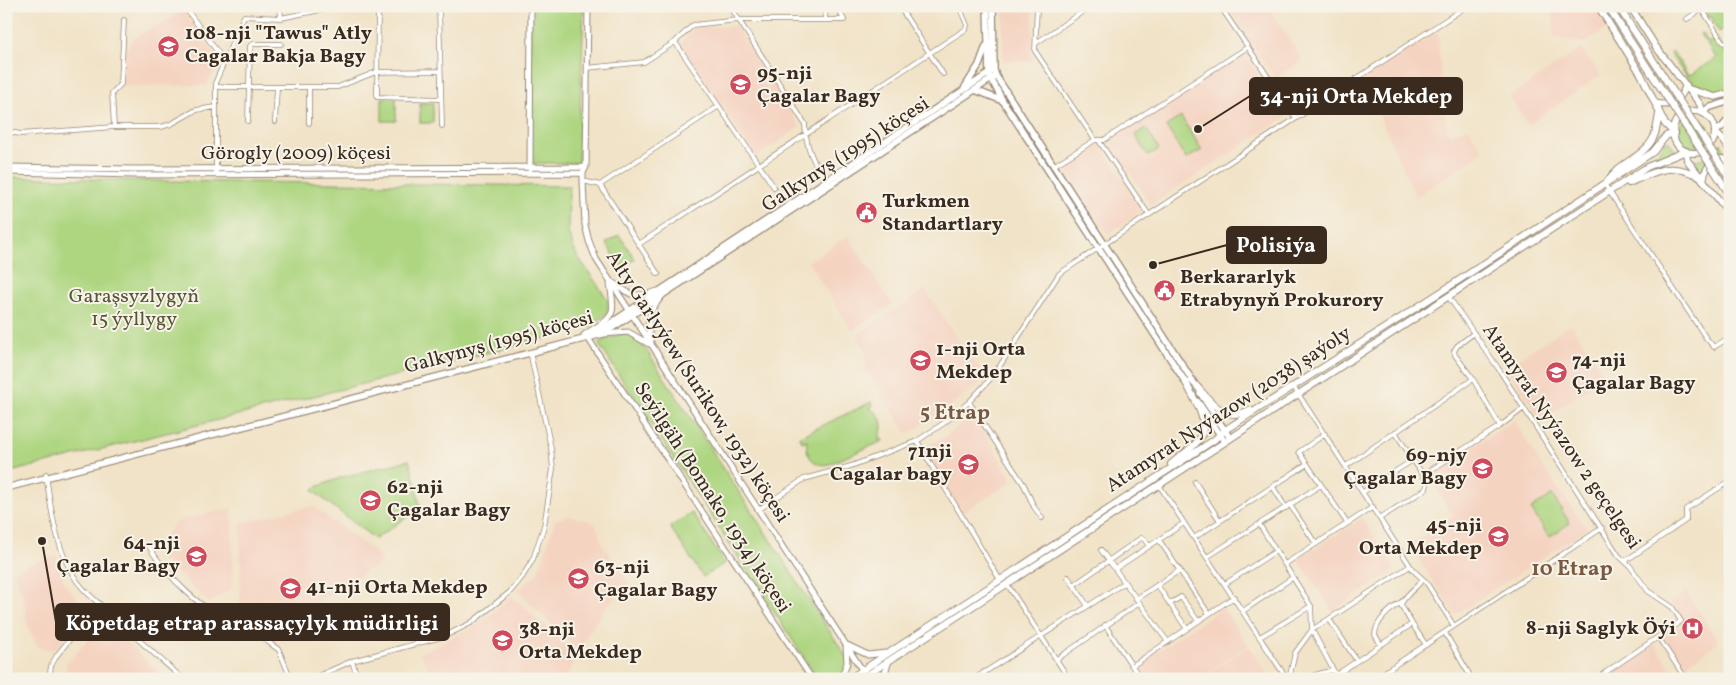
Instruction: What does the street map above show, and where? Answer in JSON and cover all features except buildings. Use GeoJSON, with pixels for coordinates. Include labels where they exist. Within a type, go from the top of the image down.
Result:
{"type":"FeatureCollection","features":[{"type":"Feature","properties":{"kind":"main road"},"geometry":{"type":"LineString","coordinates":[[987,6],[992,74],[1003,101],[1098,248],[1227,440]]}},
{"type":"Feature","properties":{"kind":"main road"},"geometry":{"type":"LineString","coordinates":[[993,6],[992,74],[1104,245],[1188,382],[1199,410],[1203,430],[1198,440],[1157,482]]}},
{"type":"Feature","properties":{"kind":"main road"},"geometry":{"type":"LineString","coordinates":[[1598,6],[1638,68],[1665,124],[1674,132]]}},
{"type":"Feature","properties":{"kind":"main road"},"geometry":{"type":"LineString","coordinates":[[1618,6],[1730,179]]}},
{"type":"Feature","properties":{"kind":"main road"},"geometry":{"type":"LineString","coordinates":[[1630,6],[1656,47],[1700,104],[1703,113],[1712,121],[1715,132],[1713,140],[1706,149],[1694,152],[1686,151],[1678,145],[1674,132],[1676,122],[1683,115],[1692,111],[1703,113]]}},
{"type":"Feature","properties":{"kind":"main road"},"geometry":{"type":"LineString","coordinates":[[1609,8],[1730,195]]}},
{"type":"Feature","properties":{"kind":"main road"},"geometry":{"type":"LineString","coordinates":[[964,90],[979,65],[988,40]]}},
{"type":"Feature","properties":{"kind":"main road","name":"Galkynyş (1995) köçesi"},"geometry":{"type":"LineString","coordinates":[[663,292],[964,90],[992,74]]}},
{"type":"Feature","properties":{"kind":"main road","name":"Galkynyş (1995) köçesi"},"geometry":{"type":"LineString","coordinates":[[6,484],[530,352],[599,331],[663,292],[975,90],[992,74]]}},
{"type":"Feature","properties":{"kind":"main road"},"geometry":{"type":"LineString","coordinates":[[1655,103],[1663,105],[1673,103],[1680,98],[1687,87]]}},
{"type":"Feature","properties":{"kind":"main road"},"geometry":{"type":"LineString","coordinates":[[1687,87],[1715,97],[1730,93]]}},
{"type":"Feature","properties":{"kind":"main road"},"geometry":{"type":"LineString","coordinates":[[975,90],[1003,101]]}},
{"type":"Feature","properties":{"kind":"main road"},"geometry":{"type":"LineString","coordinates":[[1703,113],[1708,108],[1730,101]]}},
{"type":"Feature","properties":{"kind":"main road"},"geometry":{"type":"LineString","coordinates":[[1605,185],[1613,171],[1647,147],[1656,132],[1660,113]]}},
{"type":"Feature","properties":{"kind":"main road"},"geometry":{"type":"LineString","coordinates":[[1715,132],[1730,118]]}},
{"type":"Feature","properties":{"kind":"main road","name":"Atamyrat Nyýazow (2038) şaýoly"},"geometry":{"type":"LineString","coordinates":[[865,676],[889,653],[1298,394],[1646,158],[1666,136],[1674,132]]}},
{"type":"Feature","properties":{"kind":"main road"},"geometry":{"type":"LineString","coordinates":[[1715,132],[1730,150]]}},
{"type":"Feature","properties":{"kind":"main road"},"geometry":{"type":"LineString","coordinates":[[1686,151],[1687,160],[1730,214]]}},
{"type":"Feature","properties":{"kind":"main road","name":"Atamyrat Nyýazow (2038) şaýoly"},"geometry":{"type":"LineString","coordinates":[[1157,482],[1222,432],[1293,386],[1610,192],[1647,167],[1686,151]]}},
{"type":"Feature","properties":{"kind":"main road"},"geometry":{"type":"LineString","coordinates":[[1701,178],[1713,161],[1720,158],[1730,161]]}},
{"type":"Feature","properties":{"kind":"main road"},"geometry":{"type":"LineString","coordinates":[[1610,192],[1664,168],[1683,169],[1701,178]]}},
{"type":"Feature","properties":{"kind":"main road","name":"Galkynyş (1995) köçesi"},"geometry":{"type":"LineString","coordinates":[[6,488],[47,475],[585,336],[602,334],[630,313]]}},
{"type":"Feature","properties":{"kind":"main road"},"geometry":{"type":"LineString","coordinates":[[1188,382],[1216,407],[1228,414],[1242,414],[1293,386]]}},
{"type":"Feature","properties":{"kind":"main road","name":"Atamyrat Nyýazow (2038) şaýoly"},"geometry":{"type":"LineString","coordinates":[[849,679],[865,676],[889,661],[1003,581]]}},
{"type":"Feature","properties":{"kind":"street"},"geometry":{"type":"LineString","coordinates":[[184,6],[225,60]]}},
{"type":"Feature","properties":{"kind":"street"},"geometry":{"type":"LineString","coordinates":[[280,6],[281,18]]}},
{"type":"Feature","properties":{"kind":"street"},"geometry":{"type":"LineString","coordinates":[[216,171],[216,81],[244,16],[281,18],[340,6]]}},
{"type":"Feature","properties":{"kind":"street"},"geometry":{"type":"LineString","coordinates":[[378,6],[377,97],[441,98]]}},
{"type":"Feature","properties":{"kind":"street"},"geometry":{"type":"LineString","coordinates":[[439,6],[442,126]]}},
{"type":"Feature","properties":{"kind":"street"},"geometry":{"type":"LineString","coordinates":[[530,170],[531,6]]}},
{"type":"Feature","properties":{"kind":"street","name":"Alty Garlyýew (Surikow, 1932) köçesi"},"geometry":{"type":"LineString","coordinates":[[588,6],[585,170],[583,181],[586,232],[596,259],[865,676]]}},
{"type":"Feature","properties":{"kind":"street"},"geometry":{"type":"LineString","coordinates":[[730,6],[805,124],[805,134],[812,160],[826,182]]}},
{"type":"Feature","properties":{"kind":"street"},"geometry":{"type":"LineString","coordinates":[[825,19],[826,6]]}},
{"type":"Feature","properties":{"kind":"street"},"geometry":{"type":"LineString","coordinates":[[587,68],[644,62],[675,42],[692,25],[738,20],[844,20],[837,6]]}},
{"type":"Feature","properties":{"kind":"street"},"geometry":{"type":"LineString","coordinates":[[899,6],[943,74]]}},
{"type":"Feature","properties":{"kind":"street"},"geometry":{"type":"LineString","coordinates":[[639,244],[966,28],[967,25],[959,6]]}},
{"type":"Feature","properties":{"kind":"street"},"geometry":{"type":"LineString","coordinates":[[1037,6],[1035,51],[1149,215]]}},
{"type":"Feature","properties":{"kind":"street"},"geometry":{"type":"LineString","coordinates":[[1036,43],[1092,6]]}},
{"type":"Feature","properties":{"kind":"street"},"geometry":{"type":"LineString","coordinates":[[1220,6],[1296,118]]}},
{"type":"Feature","properties":{"kind":"street"},"geometry":{"type":"LineString","coordinates":[[758,510],[804,479],[851,466],[917,441],[944,423],[969,402],[994,375],[1059,274],[1467,6]]}},
{"type":"Feature","properties":{"kind":"street"},"geometry":{"type":"LineString","coordinates":[[1687,19],[1704,8],[1722,41],[1730,43]]}},
{"type":"Feature","properties":{"kind":"street"},"geometry":{"type":"LineString","coordinates":[[114,127],[112,93],[121,84],[124,20]]}},
{"type":"Feature","properties":{"kind":"street"},"geometry":{"type":"LineString","coordinates":[[675,42],[774,187]]}},
{"type":"Feature","properties":{"kind":"street"},"geometry":{"type":"LineString","coordinates":[[248,121],[250,46],[253,44],[281,44]]}},
{"type":"Feature","properties":{"kind":"street"},"geometry":{"type":"LineString","coordinates":[[1053,166],[1097,140],[1104,140],[1248,47]]}},
{"type":"Feature","properties":{"kind":"street"},"geometry":{"type":"LineString","coordinates":[[225,60],[250,60]]}},
{"type":"Feature","properties":{"kind":"street"},"geometry":{"type":"LineString","coordinates":[[216,87],[338,87],[376,72],[440,71]]}},
{"type":"Feature","properties":{"kind":"street"},"geometry":{"type":"LineString","coordinates":[[275,122],[276,87]]}},
{"type":"Feature","properties":{"kind":"street"},"geometry":{"type":"LineString","coordinates":[[309,87],[309,123]]}},
{"type":"Feature","properties":{"kind":"street"},"geometry":{"type":"LineString","coordinates":[[6,131],[20,134],[114,127],[161,127],[171,124],[196,110],[216,106]]}},
{"type":"Feature","properties":{"kind":"street"},"geometry":{"type":"LineString","coordinates":[[600,185],[719,106]]}},
{"type":"Feature","properties":{"kind":"street","name":"Görogly (2009) köçesi"},"geometry":{"type":"LineString","coordinates":[[6,167],[216,171],[585,170]]}},
{"type":"Feature","properties":{"kind":"street","name":"Görogly (2009) köçesi"},"geometry":{"type":"LineString","coordinates":[[6,172],[135,175],[216,171]]}},
{"type":"Feature","properties":{"kind":"street"},"geometry":{"type":"LineString","coordinates":[[583,181],[600,185],[658,274]]}},
{"type":"Feature","properties":{"kind":"street"},"geometry":{"type":"LineString","coordinates":[[1605,185],[1706,338],[1714,347],[1730,337]]}},
{"type":"Feature","properties":{"kind":"street"},"geometry":{"type":"LineString","coordinates":[[609,280],[633,296],[663,292]]}},
{"type":"Feature","properties":{"kind":"street"},"geometry":{"type":"LineString","coordinates":[[585,336],[612,314],[614,306],[609,280]]}},
{"type":"Feature","properties":{"kind":"street"},"geometry":{"type":"LineString","coordinates":[[651,346],[647,325],[648,320],[663,292]]}},
{"type":"Feature","properties":{"kind":"street","name":"Atamyrat Nyýazow 2 geçelgesi"},"geometry":{"type":"LineString","coordinates":[[1446,293],[1524,408],[1619,556],[1630,566],[1648,591],[1672,607],[1682,621],[1658,637]]}},
{"type":"Feature","properties":{"kind":"street"},"geometry":{"type":"LineString","coordinates":[[602,334],[628,332],[651,346]]}},
{"type":"Feature","properties":{"kind":"street"},"geometry":{"type":"LineString","coordinates":[[1474,333],[1457,346],[1454,351],[1473,379],[1500,426]]}},
{"type":"Feature","properties":{"kind":"street","name":"Seýilgäh (Bomako, 1934) köçesi"},"geometry":{"type":"LineString","coordinates":[[585,336],[812,679]]}},
{"type":"Feature","properties":{"kind":"street"},"geometry":{"type":"LineString","coordinates":[[311,679],[352,662],[445,636],[467,625],[510,592],[532,561],[544,526],[552,469],[552,448],[530,352]]}},
{"type":"Feature","properties":{"kind":"street"},"geometry":{"type":"LineString","coordinates":[[1346,466],[1473,379]]}},
{"type":"Feature","properties":{"kind":"street"},"geometry":{"type":"LineString","coordinates":[[1293,386],[1410,566],[1423,579],[1454,626]]}},
{"type":"Feature","properties":{"kind":"street"},"geometry":{"type":"LineString","coordinates":[[969,402],[1024,485],[1034,507],[1042,518]]}},
{"type":"Feature","properties":{"kind":"street"},"geometry":{"type":"LineString","coordinates":[[1423,475],[1500,426],[1524,408]]}},
{"type":"Feature","properties":{"kind":"street"},"geometry":{"type":"LineString","coordinates":[[1380,518],[1426,489],[1427,484],[1394,432]]}},
{"type":"Feature","properties":{"kind":"street"},"geometry":{"type":"LineString","coordinates":[[1325,434],[1299,452],[1347,523]]}},
{"type":"Feature","properties":{"kind":"street"},"geometry":{"type":"LineString","coordinates":[[917,441],[1003,581],[1069,679]]}},
{"type":"Feature","properties":{"kind":"street"},"geometry":{"type":"LineString","coordinates":[[1363,492],[1413,460]]}},
{"type":"Feature","properties":{"kind":"street"},"geometry":{"type":"LineString","coordinates":[[1194,538],[1307,464]]}},
{"type":"Feature","properties":{"kind":"street"},"geometry":{"type":"LineString","coordinates":[[47,475],[57,534],[67,565],[80,585],[183,679]]}},
{"type":"Feature","properties":{"kind":"street"},"geometry":{"type":"LineString","coordinates":[[1625,561],[1686,520],[1686,509],[1730,480]]}},
{"type":"Feature","properties":{"kind":"street"},"geometry":{"type":"LineString","coordinates":[[1157,482],[1288,679]]}},
{"type":"Feature","properties":{"kind":"street"},"geometry":{"type":"LineString","coordinates":[[1195,482],[1220,521]]}},
{"type":"Feature","properties":{"kind":"street"},"geometry":{"type":"LineString","coordinates":[[1207,557],[1321,485]]}},
{"type":"Feature","properties":{"kind":"street"},"geometry":{"type":"LineString","coordinates":[[1273,487],[1316,544]]}},
{"type":"Feature","properties":{"kind":"street"},"geometry":{"type":"LineString","coordinates":[[1285,564],[1373,507]]}},
{"type":"Feature","properties":{"kind":"street"},"geometry":{"type":"LineString","coordinates":[[1115,569],[1184,523]]}},
{"type":"Feature","properties":{"kind":"street"},"geometry":{"type":"LineString","coordinates":[[1259,524],[1311,606],[1312,630],[1336,675]]}},
{"type":"Feature","properties":{"kind":"street"},"geometry":{"type":"LineString","coordinates":[[1374,679],[1602,528]]}},
{"type":"Feature","properties":{"kind":"street"},"geometry":{"type":"LineString","coordinates":[[1074,585],[1141,538],[1149,546]]}},
{"type":"Feature","properties":{"kind":"street"},"geometry":{"type":"LineString","coordinates":[[1159,540],[1209,614]]}},
{"type":"Feature","properties":{"kind":"street"},"geometry":{"type":"LineString","coordinates":[[150,548],[157,560],[204,607],[230,618],[236,618],[279,650],[291,679]]}},
{"type":"Feature","properties":{"kind":"street"},"geometry":{"type":"LineString","coordinates":[[1101,550],[1168,642]]}},
{"type":"Feature","properties":{"kind":"street"},"geometry":{"type":"LineString","coordinates":[[1225,584],[1276,551]]}},
{"type":"Feature","properties":{"kind":"street"},"geometry":{"type":"LineString","coordinates":[[1288,679],[1294,653],[1312,630],[1410,566]]}},
{"type":"Feature","properties":{"kind":"street"},"geometry":{"type":"LineString","coordinates":[[1056,659],[1137,601],[1156,585],[1180,570]]}},
{"type":"Feature","properties":{"kind":"street"},"geometry":{"type":"LineString","coordinates":[[1068,577],[1088,606]]}},
{"type":"Feature","properties":{"kind":"street"},"geometry":{"type":"LineString","coordinates":[[1243,611],[1292,578]]}},
{"type":"Feature","properties":{"kind":"street"},"geometry":{"type":"LineString","coordinates":[[1381,645],[1375,635],[1386,613],[1401,602],[1423,579]]}},
{"type":"Feature","properties":{"kind":"street"},"geometry":{"type":"LineString","coordinates":[[974,679],[1124,583]]}},
{"type":"Feature","properties":{"kind":"street"},"geometry":{"type":"LineString","coordinates":[[1156,585],[1187,629]]}},
{"type":"Feature","properties":{"kind":"street"},"geometry":{"type":"LineString","coordinates":[[1169,604],[1181,597],[1198,621]]}},
{"type":"Feature","properties":{"kind":"street"},"geometry":{"type":"LineString","coordinates":[[1132,666],[1234,597]]}},
{"type":"Feature","properties":{"kind":"street"},"geometry":{"type":"LineString","coordinates":[[1401,602],[1402,608],[1426,645]]}},
{"type":"Feature","properties":{"kind":"street"},"geometry":{"type":"LineString","coordinates":[[49,679],[51,666],[56,655],[99,603]]}},
{"type":"Feature","properties":{"kind":"street"},"geometry":{"type":"LineString","coordinates":[[1260,637],[1311,606]]}},
{"type":"Feature","properties":{"kind":"street"},"geometry":{"type":"LineString","coordinates":[[1329,619],[1357,661]]}},
{"type":"Feature","properties":{"kind":"street"},"geometry":{"type":"LineString","coordinates":[[1105,624],[1139,676],[1135,679]]}},
{"type":"Feature","properties":{"kind":"street"},"geometry":{"type":"LineString","coordinates":[[1310,679],[1315,675],[1336,675],[1412,624]]}},
{"type":"Feature","properties":{"kind":"street"},"geometry":{"type":"LineString","coordinates":[[1445,633],[1472,679]]}},
{"type":"Feature","properties":{"kind":"street"},"geometry":{"type":"LineString","coordinates":[[1602,679],[1601,676],[1606,672],[1658,637],[1686,679]]}},
{"type":"Feature","properties":{"kind":"street"},"geometry":{"type":"LineString","coordinates":[[841,679],[847,663],[846,645],[868,655],[889,653]]}},
{"type":"Feature","properties":{"kind":"street"},"geometry":{"type":"LineString","coordinates":[[883,679],[889,661]]}},
{"type":"Feature","properties":{"kind":"street"},"geometry":{"type":"LineString","coordinates":[[352,662],[358,679]]}},
{"type":"Feature","properties":{"kind":"street"},"geometry":{"type":"LineString","coordinates":[[984,672],[988,679]]}},
{"type":"Feature","properties":{"kind":"shaded area"},"geometry":{"type":"Polygon","coordinates":[[[1003,6],[1033,6],[1032,61],[1003,61],[1003,6]]]}},
{"type":"Feature","properties":{"kind":"shaded area"},"geometry":{"type":"Polygon","coordinates":[[[1226,6],[1267,6],[1303,60],[1275,78],[1226,6]]]}},
{"type":"Feature","properties":{"kind":"shaded area"},"geometry":{"type":"Polygon","coordinates":[[[1553,6],[1593,6],[1608,28],[1585,43],[1562,39],[1554,35],[1553,6]]]}},
{"type":"Feature","properties":{"kind":"shaded area","name":"108-nji \"Tawus\" Atly Cagalar Bakja Bagy"},"geometry":{"type":"Polygon","coordinates":[[[184,11],[219,60],[207,85],[123,86],[124,54],[133,39],[184,11]]]}},
{"type":"Feature","properties":{"kind":"shaded area","name":"95-nji Çagalar Bagy"},"geometry":{"type":"Polygon","coordinates":[[[737,26],[800,127],[756,157],[680,44],[694,28],[737,26]]]}},
{"type":"Feature","properties":{"kind":"shaded area"},"geometry":{"type":"Polygon","coordinates":[[[1438,31],[1443,107],[1449,135],[1467,127],[1484,151],[1416,197],[1363,80],[1438,31]]]}},
{"type":"Feature","properties":{"kind":"shaded area"},"geometry":{"type":"Polygon","coordinates":[[[1581,49],[1601,75],[1528,125],[1511,99],[1511,95],[1581,49]]]}},
{"type":"Feature","properties":{"kind":"shaded area"},"geometry":{"type":"Polygon","coordinates":[[[1244,53],[1286,117],[1151,205],[1109,141],[1244,53]]]}},
{"type":"Feature","properties":{"kind":"shaded area"},"geometry":{"type":"Polygon","coordinates":[[[1099,143],[1144,210],[1108,234],[1063,168],[1099,143]]]}},
{"type":"Feature","properties":{"kind":"shaded area"},"geometry":{"type":"Polygon","coordinates":[[[848,236],[892,304],[852,330],[808,262],[848,236]]]}},
{"type":"Feature","properties":{"kind":"shaded area","name":"1-nji Orta Mekdep"},"geometry":{"type":"Polygon","coordinates":[[[925,290],[984,377],[974,389],[908,434],[866,372],[866,350],[856,336],[925,290]]]}},
{"type":"Feature","properties":{"kind":"shaded area","name":"74-nji Çagalar Bagy"},"geometry":{"type":"Polygon","coordinates":[[[1571,324],[1606,377],[1541,420],[1506,367],[1571,324]]]}},
{"type":"Feature","properties":{"kind":"shaded area","name":"71nji Cagalar bagy"},"geometry":{"type":"Polygon","coordinates":[[[973,415],[1013,481],[962,513],[922,448],[940,440],[973,415]]]}},
{"type":"Feature","properties":{"kind":"shaded area","name":"45-nji Orta Mekdep"},"geometry":{"type":"Polygon","coordinates":[[[1514,421],[1539,462],[1587,529],[1455,615],[1409,545],[1453,516],[1428,475],[1514,421]]]}},
{"type":"Feature","properties":{"kind":"shaded area","name":"41-nji Orta Mekdep"},"geometry":{"type":"Polygon","coordinates":[[[312,506],[378,554],[380,563],[266,634],[240,612],[241,523],[312,506]]]}},
{"type":"Feature","properties":{"kind":"shaded area","name":"64-nji Çagalar Bagy"},"geometry":{"type":"Polygon","coordinates":[[[232,508],[232,588],[210,603],[161,559],[158,548],[172,527],[180,520],[232,508]]]}},
{"type":"Feature","properties":{"kind":"shaded area","name":"63-nji Çagalar Bagy"},"geometry":{"type":"Polygon","coordinates":[[[568,516],[590,521],[596,525],[602,543],[630,585],[604,608],[580,648],[569,642],[519,590],[536,574],[555,520],[568,516]]]}},
{"type":"Feature","properties":{"kind":"shaded area"},"geometry":{"type":"Polygon","coordinates":[[[1362,518],[1395,570],[1332,611],[1298,559],[1362,518]]]}},
{"type":"Feature","properties":{"kind":"shaded area"},"geometry":{"type":"Polygon","coordinates":[[[57,555],[64,583],[79,601],[89,609],[57,647],[51,650],[37,647],[26,621],[25,602],[14,572],[27,565],[57,555]]]}},
{"type":"Feature","properties":{"kind":"shaded area","name":"8-nji Saglyk Öýi"},"geometry":{"type":"Polygon","coordinates":[[[1686,592],[1719,642],[1683,667],[1663,637],[1684,622],[1671,602],[1686,592]]]}},
{"type":"Feature","properties":{"kind":"shaded area","name":"38-nji Orta Mekdep"},"geometry":{"type":"Polygon","coordinates":[[[511,596],[576,654],[566,679],[434,679],[420,653],[472,628],[493,613],[511,596]]]}},
{"type":"Feature","properties":{"kind":"shaded area"},"geometry":{"type":"Polygon","coordinates":[[[1223,608],[1248,645],[1198,679],[1144,679],[1135,666],[1223,608]]]}},
{"type":"Feature","properties":{"kind":"shaded area"},"geometry":{"type":"Polygon","coordinates":[[[105,622],[166,679],[67,679],[66,664],[105,622]]]}},
{"type":"Feature","properties":{"kind":"shaded area"},"geometry":{"type":"Polygon","coordinates":[[[1655,645],[1678,679],[1615,679],[1612,674],[1655,645]]]}},
{"type":"Feature","properties":{"kind":"shaded area"},"geometry":{"type":"Polygon","coordinates":[[[1249,646],[1270,679],[1200,679],[1206,675],[1249,646]]]}},
{"type":"Feature","properties":{"kind":"green space"},"geometry":{"type":"Polygon","coordinates":[[[531,6],[584,6],[578,163],[530,163],[531,6]]]}},
{"type":"Feature","properties":{"kind":"green space"},"geometry":{"type":"Polygon","coordinates":[[[1711,6],[1730,6],[1730,25],[1719,32],[1712,21],[1714,20],[1712,17],[1710,18],[1705,11],[1711,6]]]}},
{"type":"Feature","properties":{"kind":"green space"},"geometry":{"type":"Polygon","coordinates":[[[1702,33],[1709,43],[1717,38],[1730,60],[1730,85],[1721,92],[1712,92],[1697,86],[1670,54],[1673,52],[1687,74],[1690,75],[1716,58],[1700,34],[1702,33]]]}},
{"type":"Feature","properties":{"kind":"green space"},"geometry":{"type":"Polygon","coordinates":[[[382,98],[396,98],[396,121],[382,121],[382,98]]]}},
{"type":"Feature","properties":{"kind":"green space"},"geometry":{"type":"Polygon","coordinates":[[[420,103],[433,103],[433,123],[420,123],[420,103]]]}},
{"type":"Feature","properties":{"kind":"green space"},"geometry":{"type":"Polygon","coordinates":[[[1181,117],[1202,150],[1186,159],[1166,126],[1181,117]]]}},
{"type":"Feature","properties":{"kind":"green space"},"geometry":{"type":"Polygon","coordinates":[[[1694,117],[1705,121],[1709,132],[1705,143],[1694,147],[1683,143],[1679,132],[1683,121],[1694,117]]]}},
{"type":"Feature","properties":{"kind":"green space"},"geometry":{"type":"Polygon","coordinates":[[[1146,128],[1159,149],[1148,156],[1135,135],[1146,128]]]}},
{"type":"Feature","properties":{"kind":"green space"},"geometry":{"type":"Polygon","coordinates":[[[1668,140],[1676,152],[1649,162],[1668,140]]]}},
{"type":"Feature","properties":{"kind":"green space"},"geometry":{"type":"Polygon","coordinates":[[[1721,143],[1727,155],[1712,159],[1702,171],[1694,160],[1710,155],[1721,143]]]}},
{"type":"Feature","properties":{"kind":"green space","name":"Garaşsyzlygyň 15 ýyllygy"},"geometry":{"type":"Polygon","coordinates":[[[6,177],[569,186],[568,232],[576,254],[608,300],[607,313],[594,325],[578,330],[6,473],[6,177]]]}},
{"type":"Feature","properties":{"kind":"green space"},"geometry":{"type":"Polygon","coordinates":[[[619,235],[635,259],[622,267],[606,243],[619,235]]]}},
{"type":"Feature","properties":{"kind":"green space"},"geometry":{"type":"Polygon","coordinates":[[[620,334],[632,335],[647,351],[853,667],[836,679],[818,679],[598,343],[620,334]]]}},
{"type":"Feature","properties":{"kind":"green space"},"geometry":{"type":"Polygon","coordinates":[[[871,402],[873,406],[869,408],[880,418],[882,426],[878,440],[882,439],[883,441],[829,464],[819,464],[811,459],[807,450],[807,440],[802,442],[799,437],[871,402]]]}},
{"type":"Feature","properties":{"kind":"green space","name":"62-nji Çagalar Bagy"},"geometry":{"type":"Polygon","coordinates":[[[409,460],[420,508],[375,539],[313,491],[314,488],[343,477],[409,460]]]}},
{"type":"Feature","properties":{"kind":"green space"},"geometry":{"type":"Polygon","coordinates":[[[1552,495],[1570,523],[1549,537],[1531,509],[1552,495]]]}},
{"type":"Feature","properties":{"kind":"green space"},"geometry":{"type":"Polygon","coordinates":[[[692,513],[725,563],[703,577],[670,527],[692,513]]]}},
{"type":"Feature","properties":{"kind":"place","name":"108-nji \"Tawus\" Atly Cagalar Bakja Bagy"},"geometry":{"type":"Point","coordinates":[169,46]}},
{"type":"Feature","properties":{"kind":"place","name":"95-nji Çagalar Bagy"},"geometry":{"type":"Point","coordinates":[741,85]}},
{"type":"Feature","properties":{"kind":"place","name":"34-nji Orta Mekdep"},"geometry":{"type":"Point","coordinates":[1198,129]}},
{"type":"Feature","properties":{"kind":"place","name":"Turkmen Standartlary"},"geometry":{"type":"Point","coordinates":[866,213]}},
{"type":"Feature","properties":{"kind":"place","name":"Polisiýa"},"geometry":{"type":"Point","coordinates":[1153,265]}},
{"type":"Feature","properties":{"kind":"place","name":"Berkararlyk Etrabynyň Prokurory"},"geometry":{"type":"Point","coordinates":[1164,290]}},
{"type":"Feature","properties":{"kind":"place","name":"1-nji Orta Mekdep"},"geometry":{"type":"Point","coordinates":[920,361]}},
{"type":"Feature","properties":{"kind":"place","name":"74-nji Çagalar Bagy"},"geometry":{"type":"Point","coordinates":[1556,372]}},
{"type":"Feature","properties":{"kind":"place","name":"71nji Cagalar bagy"},"geometry":{"type":"Point","coordinates":[968,464]}},
{"type":"Feature","properties":{"kind":"place","name":"69-njy Çagalar Bagy"},"geometry":{"type":"Point","coordinates":[1483,468]}},
{"type":"Feature","properties":{"kind":"place","name":"62-nji Çagalar Bagy"},"geometry":{"type":"Point","coordinates":[371,500]}},
{"type":"Feature","properties":{"kind":"place","name":"45-nji Orta Mekdep"},"geometry":{"type":"Point","coordinates":[1498,537]}},
{"type":"Feature","properties":{"kind":"place","name":"Köpetdag etrap arassaçylyk müdirligi"},"geometry":{"type":"Point","coordinates":[42,541]}},
{"type":"Feature","properties":{"kind":"place","name":"64-nji Çagalar Bagy"},"geometry":{"type":"Point","coordinates":[196,556]}},
{"type":"Feature","properties":{"kind":"place","name":"63-nji Çagalar Bagy"},"geometry":{"type":"Point","coordinates":[578,579]}},
{"type":"Feature","properties":{"kind":"place","name":"41-nji Orta Mekdep"},"geometry":{"type":"Point","coordinates":[290,588]}},
{"type":"Feature","properties":{"kind":"place","name":"8-nji Saglyk Öýi"},"geometry":{"type":"Point","coordinates":[1692,629]}},
{"type":"Feature","properties":{"kind":"place","name":"38-nji Orta Mekdep"},"geometry":{"type":"Point","coordinates":[503,641]}},
{"type":"Feature","properties":{"kind":"district","name":"5 Etrap"},"geometry":{"type":"Point","coordinates":[955,413]}},
{"type":"Feature","properties":{"kind":"district","name":"10 Etrap"},"geometry":{"type":"Point","coordinates":[1572,569]}}]}
